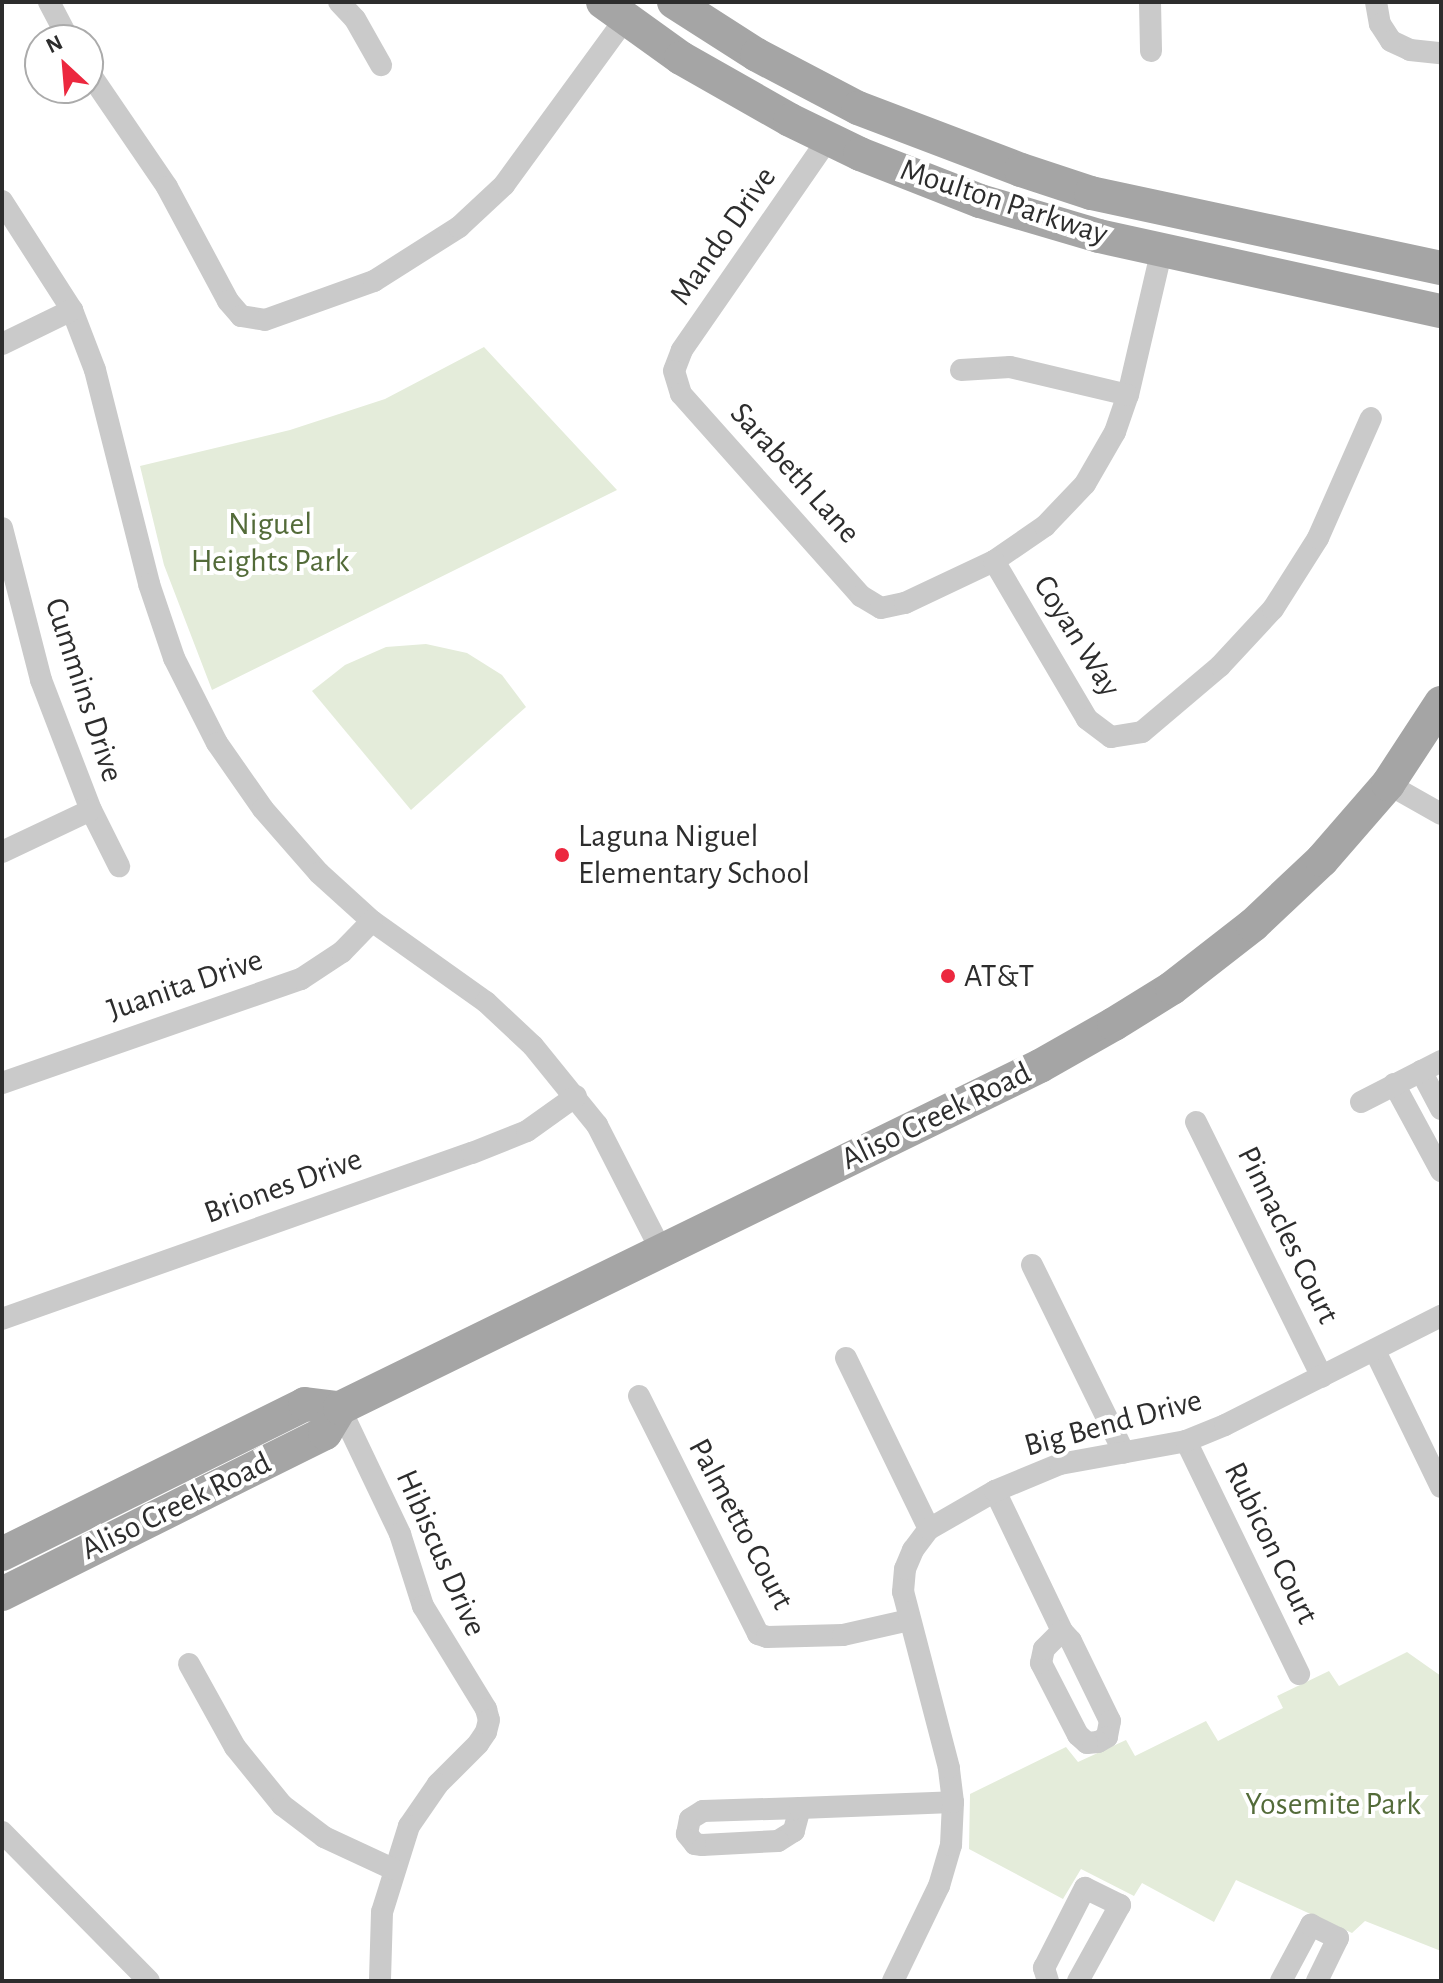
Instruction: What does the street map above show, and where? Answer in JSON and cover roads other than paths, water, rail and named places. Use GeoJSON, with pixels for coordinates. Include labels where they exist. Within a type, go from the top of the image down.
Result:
{"type":"FeatureCollection","features":[{"type":"Feature","properties":{"kind":"main road","name":"Moulton Parkway"},"geometry":{"type":"LineString","coordinates":[[674,2],[757,55],[858,108],[942,142],[1091,193],[1441,268]]}},
{"type":"Feature","properties":{"kind":"main road","name":"Moulton Parkway"},"geometry":{"type":"LineString","coordinates":[[618,8],[735,90],[828,139],[980,201],[1037,220],[1441,311]]}},
{"type":"Feature","properties":{"kind":"main road"},"geometry":{"type":"LineString","coordinates":[[618,8],[664,19],[734,60],[748,61],[757,55]]}},
{"type":"Feature","properties":{"kind":"main road","name":"Aliso Creek Road"},"geometry":{"type":"LineString","coordinates":[[2,1554],[305,1404],[340,1408],[1040,1066],[1172,988],[1253,925],[1322,860],[1388,784],[1441,703]]}},
{"type":"Feature","properties":{"kind":"main road","name":"Aliso Creek Road"},"geometry":{"type":"LineString","coordinates":[[2,1594],[325,1433],[340,1408]]}},
{"type":"Feature","properties":{"kind":"street"},"geometry":{"type":"LineString","coordinates":[[49,2],[61,24]]}},
{"type":"Feature","properties":{"kind":"street"},"geometry":{"type":"LineString","coordinates":[[339,2],[355,19],[381,65]]}},
{"type":"Feature","properties":{"kind":"street"},"geometry":{"type":"LineString","coordinates":[[1150,2],[1151,51]]}},
{"type":"Feature","properties":{"kind":"street"},"geometry":{"type":"LineString","coordinates":[[1376,2],[1380,24],[1391,41],[1410,50],[1441,53]]}},
{"type":"Feature","properties":{"kind":"street"},"geometry":{"type":"LineString","coordinates":[[104,94],[167,187],[228,301],[241,316],[265,320],[318,304],[374,281],[459,227],[504,185],[618,8]]}},
{"type":"Feature","properties":{"kind":"street","name":"Mando Drive"},"geometry":{"type":"LineString","coordinates":[[674,371],[682,350],[828,139]]}},
{"type":"Feature","properties":{"kind":"street"},"geometry":{"type":"LineString","coordinates":[[2,201],[72,310],[95,370],[149,584],[174,658],[217,743],[263,809],[319,873],[372,921],[486,1002],[533,1046],[597,1125],[661,1250]]}},
{"type":"Feature","properties":{"kind":"street"},"geometry":{"type":"LineString","coordinates":[[994,561],[1045,526],[1085,484],[1115,432],[1128,395],[1162,249]]}},
{"type":"Feature","properties":{"kind":"street"},"geometry":{"type":"LineString","coordinates":[[2,344],[72,310]]}},
{"type":"Feature","properties":{"kind":"street"},"geometry":{"type":"LineString","coordinates":[[961,370],[1010,367],[1128,395]]}},
{"type":"Feature","properties":{"kind":"street","name":"Sarabeth Lane"},"geometry":{"type":"LineString","coordinates":[[674,371],[681,394],[861,596],[881,608],[905,603],[994,561]]}},
{"type":"Feature","properties":{"kind":"street","name":"Coyan Way"},"geometry":{"type":"LineString","coordinates":[[994,561],[1087,719],[1111,737],[1142,732],[1220,666],[1273,609],[1318,538],[1371,418]]}},
{"type":"Feature","properties":{"kind":"street","name":"Cummins Drive"},"geometry":{"type":"LineString","coordinates":[[2,528],[41,680],[91,810],[119,866]]}},
{"type":"Feature","properties":{"kind":"street"},"geometry":{"type":"LineString","coordinates":[[1388,784],[1441,814]]}},
{"type":"Feature","properties":{"kind":"street"},"geometry":{"type":"LineString","coordinates":[[2,852],[91,810]]}},
{"type":"Feature","properties":{"kind":"street","name":"Juanita Drive"},"geometry":{"type":"LineString","coordinates":[[2,1083],[301,979],[342,952],[372,921]]}},
{"type":"Feature","properties":{"kind":"street"},"geometry":{"type":"LineString","coordinates":[[1361,1102],[1431,1066],[1441,1109]]}},
{"type":"Feature","properties":{"kind":"street"},"geometry":{"type":"LineString","coordinates":[[1394,1084],[1441,1171]]}},
{"type":"Feature","properties":{"kind":"street","name":"Briones Drive"},"geometry":{"type":"LineString","coordinates":[[2,1319],[472,1153],[527,1131],[576,1096]]}},
{"type":"Feature","properties":{"kind":"street","name":"Pinnacles Court"},"geometry":{"type":"LineString","coordinates":[[1196,1122],[1322,1377]]}},
{"type":"Feature","properties":{"kind":"street"},"geometry":{"type":"LineString","coordinates":[[1032,1265],[1124,1453]]}},
{"type":"Feature","properties":{"kind":"street","name":"Big Bend Drive"},"geometry":{"type":"LineString","coordinates":[[893,1981],[939,1886],[951,1845],[953,1802],[949,1768],[903,1592],[905,1569],[913,1550],[929,1529],[995,1491],[1060,1464],[1186,1441],[1441,1316]]}},
{"type":"Feature","properties":{"kind":"street"},"geometry":{"type":"LineString","coordinates":[[1375,1351],[1441,1487]]}},
{"type":"Feature","properties":{"kind":"street"},"geometry":{"type":"LineString","coordinates":[[846,1358],[929,1529]]}},
{"type":"Feature","properties":{"kind":"street","name":"Palmetto Court"},"geometry":{"type":"LineString","coordinates":[[639,1396],[758,1634],[767,1637],[843,1635],[909,1620]]}},
{"type":"Feature","properties":{"kind":"street","name":"Hibiscus Drive"},"geometry":{"type":"LineString","coordinates":[[340,1408],[400,1534],[423,1606],[486,1709],[489,1720],[486,1732],[438,1784],[409,1826],[393,1869]]}},
{"type":"Feature","properties":{"kind":"street","name":"Rubicon Court"},"geometry":{"type":"LineString","coordinates":[[1186,1441],[1299,1674]]}},
{"type":"Feature","properties":{"kind":"street"},"geometry":{"type":"LineString","coordinates":[[995,1491],[1062,1631]]}},
{"type":"Feature","properties":{"kind":"street"},"geometry":{"type":"LineString","coordinates":[[189,1664],[235,1747],[282,1805],[324,1837],[393,1869],[382,1912],[380,1981]]}},
{"type":"Feature","properties":{"kind":"street"},"geometry":{"type":"LineString","coordinates":[[800,1808],[953,1802]]}},
{"type":"Feature","properties":{"kind":"street"},"geometry":{"type":"LineString","coordinates":[[2,1832],[149,1981]]}},
{"type":"Feature","properties":{"kind":"street"},"geometry":{"type":"LineString","coordinates":[[1048,1981],[1044,1968],[1085,1888],[1120,1905],[1078,1981]]}},
{"type":"Feature","properties":{"kind":"street"},"geometry":{"type":"LineString","coordinates":[[1281,1981],[1311,1925],[1338,1938],[1317,1981]]}},
{"type":"Feature","properties":{"kind":"place","name":"Laguna Niguel Elementary School"},"geometry":{"type":"Point","coordinates":[562,855]}},
{"type":"Feature","properties":{"kind":"place","name":"AT&T"},"geometry":{"type":"Point","coordinates":[948,976]}},
{"type":"Feature","properties":{"kind":"park label","name":"Niguel Heights Park"},"geometry":{"type":"Point","coordinates":[270,544]}},
{"type":"Feature","properties":{"kind":"park label","name":"Yosemite Park"},"geometry":{"type":"Point","coordinates":[1333,1804]}}]}
